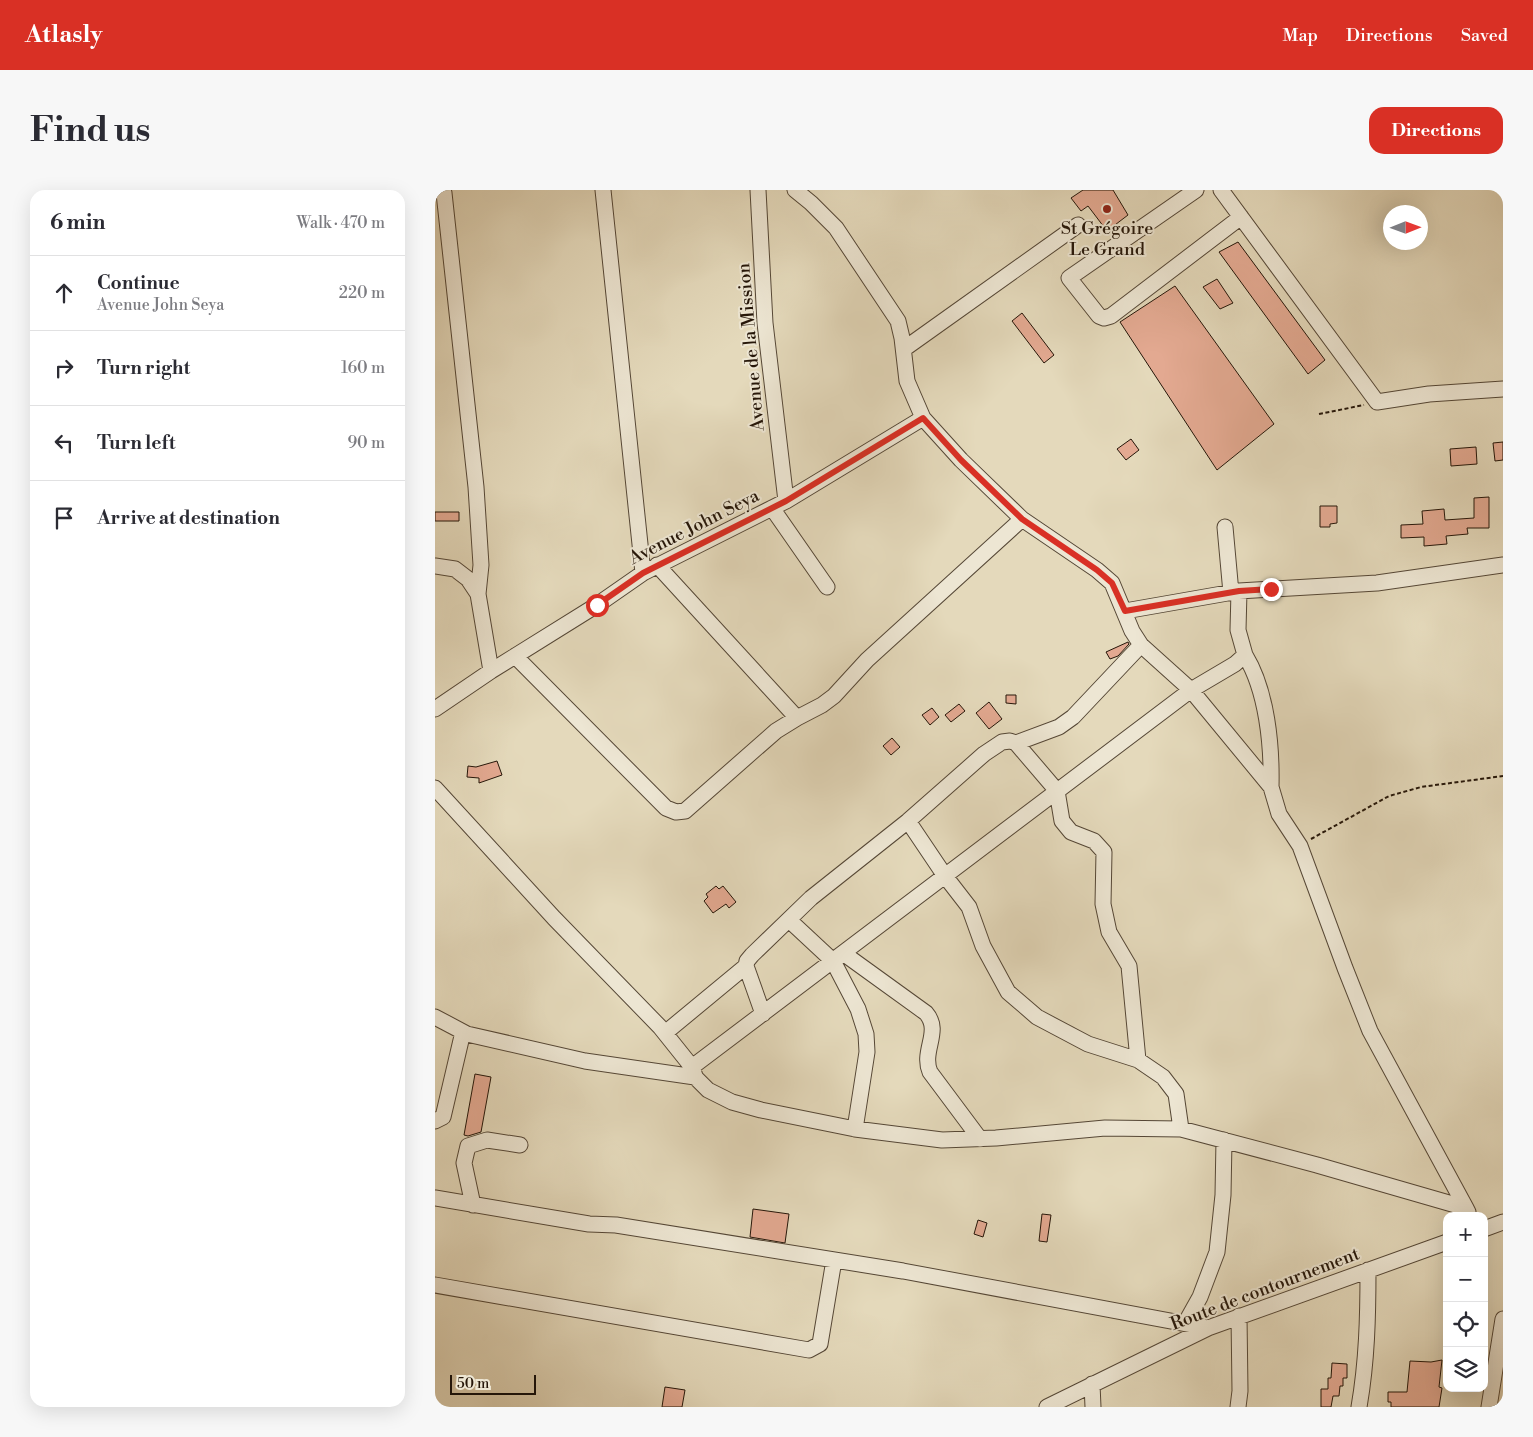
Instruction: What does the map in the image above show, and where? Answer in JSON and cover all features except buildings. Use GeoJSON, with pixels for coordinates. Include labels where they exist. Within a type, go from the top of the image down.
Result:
{"type":"FeatureCollection","features":[{"type":"Feature","properties":{"kind":"street"},"geometry":{"type":"LineString","coordinates":[[603,190],[643,573]]}},
{"type":"Feature","properties":{"kind":"street","name":"Avenue de la Mission"},"geometry":{"type":"LineString","coordinates":[[758,190],[765,323],[786,501]]}},
{"type":"Feature","properties":{"kind":"street"},"geometry":{"type":"LineString","coordinates":[[795,190],[836,228],[898,321],[904,349],[907,380],[923,418],[961,460],[1022,519],[1097,570],[1112,583],[1132,631],[1141,644],[1191,690],[1271,787]]}},
{"type":"Feature","properties":{"kind":"street"},"geometry":{"type":"LineString","coordinates":[[1195,190],[1069,278],[1099,316],[1104,318],[1111,316],[1241,217]]}},
{"type":"Feature","properties":{"kind":"street"},"geometry":{"type":"LineString","coordinates":[[1221,190],[1377,402],[1429,394],[1503,389]]}},
{"type":"Feature","properties":{"kind":"street"},"geometry":{"type":"LineString","coordinates":[[444,193],[476,487],[481,565],[478,594],[491,671]]}},
{"type":"Feature","properties":{"kind":"street"},"geometry":{"type":"LineString","coordinates":[[904,349],[1078,225]]}},
{"type":"Feature","properties":{"kind":"street","name":"Avenue John Seya"},"geometry":{"type":"LineString","coordinates":[[435,709],[491,671],[597,605],[643,573],[786,501],[923,418]]}},
{"type":"Feature","properties":{"kind":"street"},"geometry":{"type":"LineString","coordinates":[[772,508],[827,587]]}},
{"type":"Feature","properties":{"kind":"street"},"geometry":{"type":"LineString","coordinates":[[515,656],[666,808],[676,812],[685,811],[776,731],[822,705],[834,696],[867,660],[1022,519]]}},
{"type":"Feature","properties":{"kind":"street"},"geometry":{"type":"LineString","coordinates":[[1225,526],[1236,592],[1238,630],[1245,655],[1253,669],[1268,730],[1271,787],[1279,814],[1300,846],[1369,1031],[1468,1212]]}},
{"type":"Feature","properties":{"kind":"street"},"geometry":{"type":"LineString","coordinates":[[1125,611],[1236,592],[1377,583],[1503,565]]}},
{"type":"Feature","properties":{"kind":"street"},"geometry":{"type":"LineString","coordinates":[[435,566],[455,569],[468,578],[478,594]]}},
{"type":"Feature","properties":{"kind":"street"},"geometry":{"type":"LineString","coordinates":[[657,566],[797,718]]}},
{"type":"Feature","properties":{"kind":"street"},"geometry":{"type":"LineString","coordinates":[[1015,743],[1059,727],[1073,718],[1141,644]]}},
{"type":"Feature","properties":{"kind":"street"},"geometry":{"type":"LineString","coordinates":[[435,1017],[467,1034],[585,1061],[694,1072],[763,1014],[1057,791],[1191,690],[1235,664],[1245,655]]}},
{"type":"Feature","properties":{"kind":"street"},"geometry":{"type":"LineString","coordinates":[[665,1033],[746,966],[747,961],[752,955],[811,898],[908,821],[984,754],[1002,742],[1010,741],[1015,743],[1057,791],[1062,821],[1071,832],[1094,842],[1104,852],[1103,904],[1109,932],[1129,966],[1138,1060]]}},
{"type":"Feature","properties":{"kind":"street"},"geometry":{"type":"LineString","coordinates":[[435,788],[554,918],[665,1033],[708,1090],[732,1102],[761,1110],[855,1129],[942,1140],[1105,1128],[1181,1129],[1317,1165],[1468,1212]]}},
{"type":"Feature","properties":{"kind":"street"},"geometry":{"type":"LineString","coordinates":[[908,821],[945,876],[969,907],[983,946],[1009,992],[1037,1017],[1088,1044],[1138,1060],[1163,1078],[1176,1094],[1181,1129]]}},
{"type":"Feature","properties":{"kind":"street"},"geometry":{"type":"LineString","coordinates":[[789,920],[838,957],[926,1013],[931,1019],[933,1027],[926,1064],[980,1138]]}},
{"type":"Feature","properties":{"kind":"street"},"geometry":{"type":"LineString","coordinates":[[838,957],[866,1034],[867,1052],[855,1129]]}},
{"type":"Feature","properties":{"kind":"street"},"geometry":{"type":"LineString","coordinates":[[746,966],[763,1014]]}},
{"type":"Feature","properties":{"kind":"street"},"geometry":{"type":"LineString","coordinates":[[435,1121],[443,1117],[462,1036],[467,1034]]}},
{"type":"Feature","properties":{"kind":"street"},"geometry":{"type":"LineString","coordinates":[[473,1205],[464,1164],[468,1146],[487,1140],[520,1145]]}},
{"type":"Feature","properties":{"kind":"street"},"geometry":{"type":"LineString","coordinates":[[1186,1322],[1200,1297],[1217,1252],[1223,1195],[1223,1140]]}},
{"type":"Feature","properties":{"kind":"street"},"geometry":{"type":"LineString","coordinates":[[435,1198],[589,1224],[616,1225],[903,1271],[1186,1322],[1208,1328]]}},
{"type":"Feature","properties":{"kind":"street"},"geometry":{"type":"LineString","coordinates":[[1488,1228],[1502,1225]]}},
{"type":"Feature","properties":{"kind":"street","name":"Route de contournement"},"geometry":{"type":"LineString","coordinates":[[1047,1407],[1208,1328],[1443,1243]]}},
{"type":"Feature","properties":{"kind":"street"},"geometry":{"type":"LineString","coordinates":[[435,1285],[809,1350],[820,1344],[834,1260]]}},
{"type":"Feature","properties":{"kind":"street"},"geometry":{"type":"LineString","coordinates":[[1359,1407],[1365,1373],[1369,1329],[1368,1270]]}},
{"type":"Feature","properties":{"kind":"street"},"geometry":{"type":"LineString","coordinates":[[1239,1316],[1239,1407]]}},
{"type":"Feature","properties":{"kind":"street"},"geometry":{"type":"LineString","coordinates":[[1489,1407],[1503,1319]]}},
{"type":"Feature","properties":{"kind":"street"},"geometry":{"type":"LineString","coordinates":[[1091,1384],[1093,1407]]}},
{"type":"Feature","properties":{"kind":"path"},"geometry":{"type":"LineString","coordinates":[[1319,414],[1377,402]]}},
{"type":"Feature","properties":{"kind":"path"},"geometry":{"type":"LineString","coordinates":[[1300,846],[1389,796],[1421,786],[1503,776]]}},
{"type":"Feature","properties":{"kind":"place","name":"St Grégoire Le Grand"},"geometry":{"type":"Point","coordinates":[1107,209]}},
{"type":"Feature","properties":{"kind":"route"},"geometry":{"type":"LineString","coordinates":[[597,605],[643,573],[786,501],[923,418],[961,460],[1022,519],[1097,570],[1112,583],[1125,611],[1239,591],[1271,589]]}}]}
